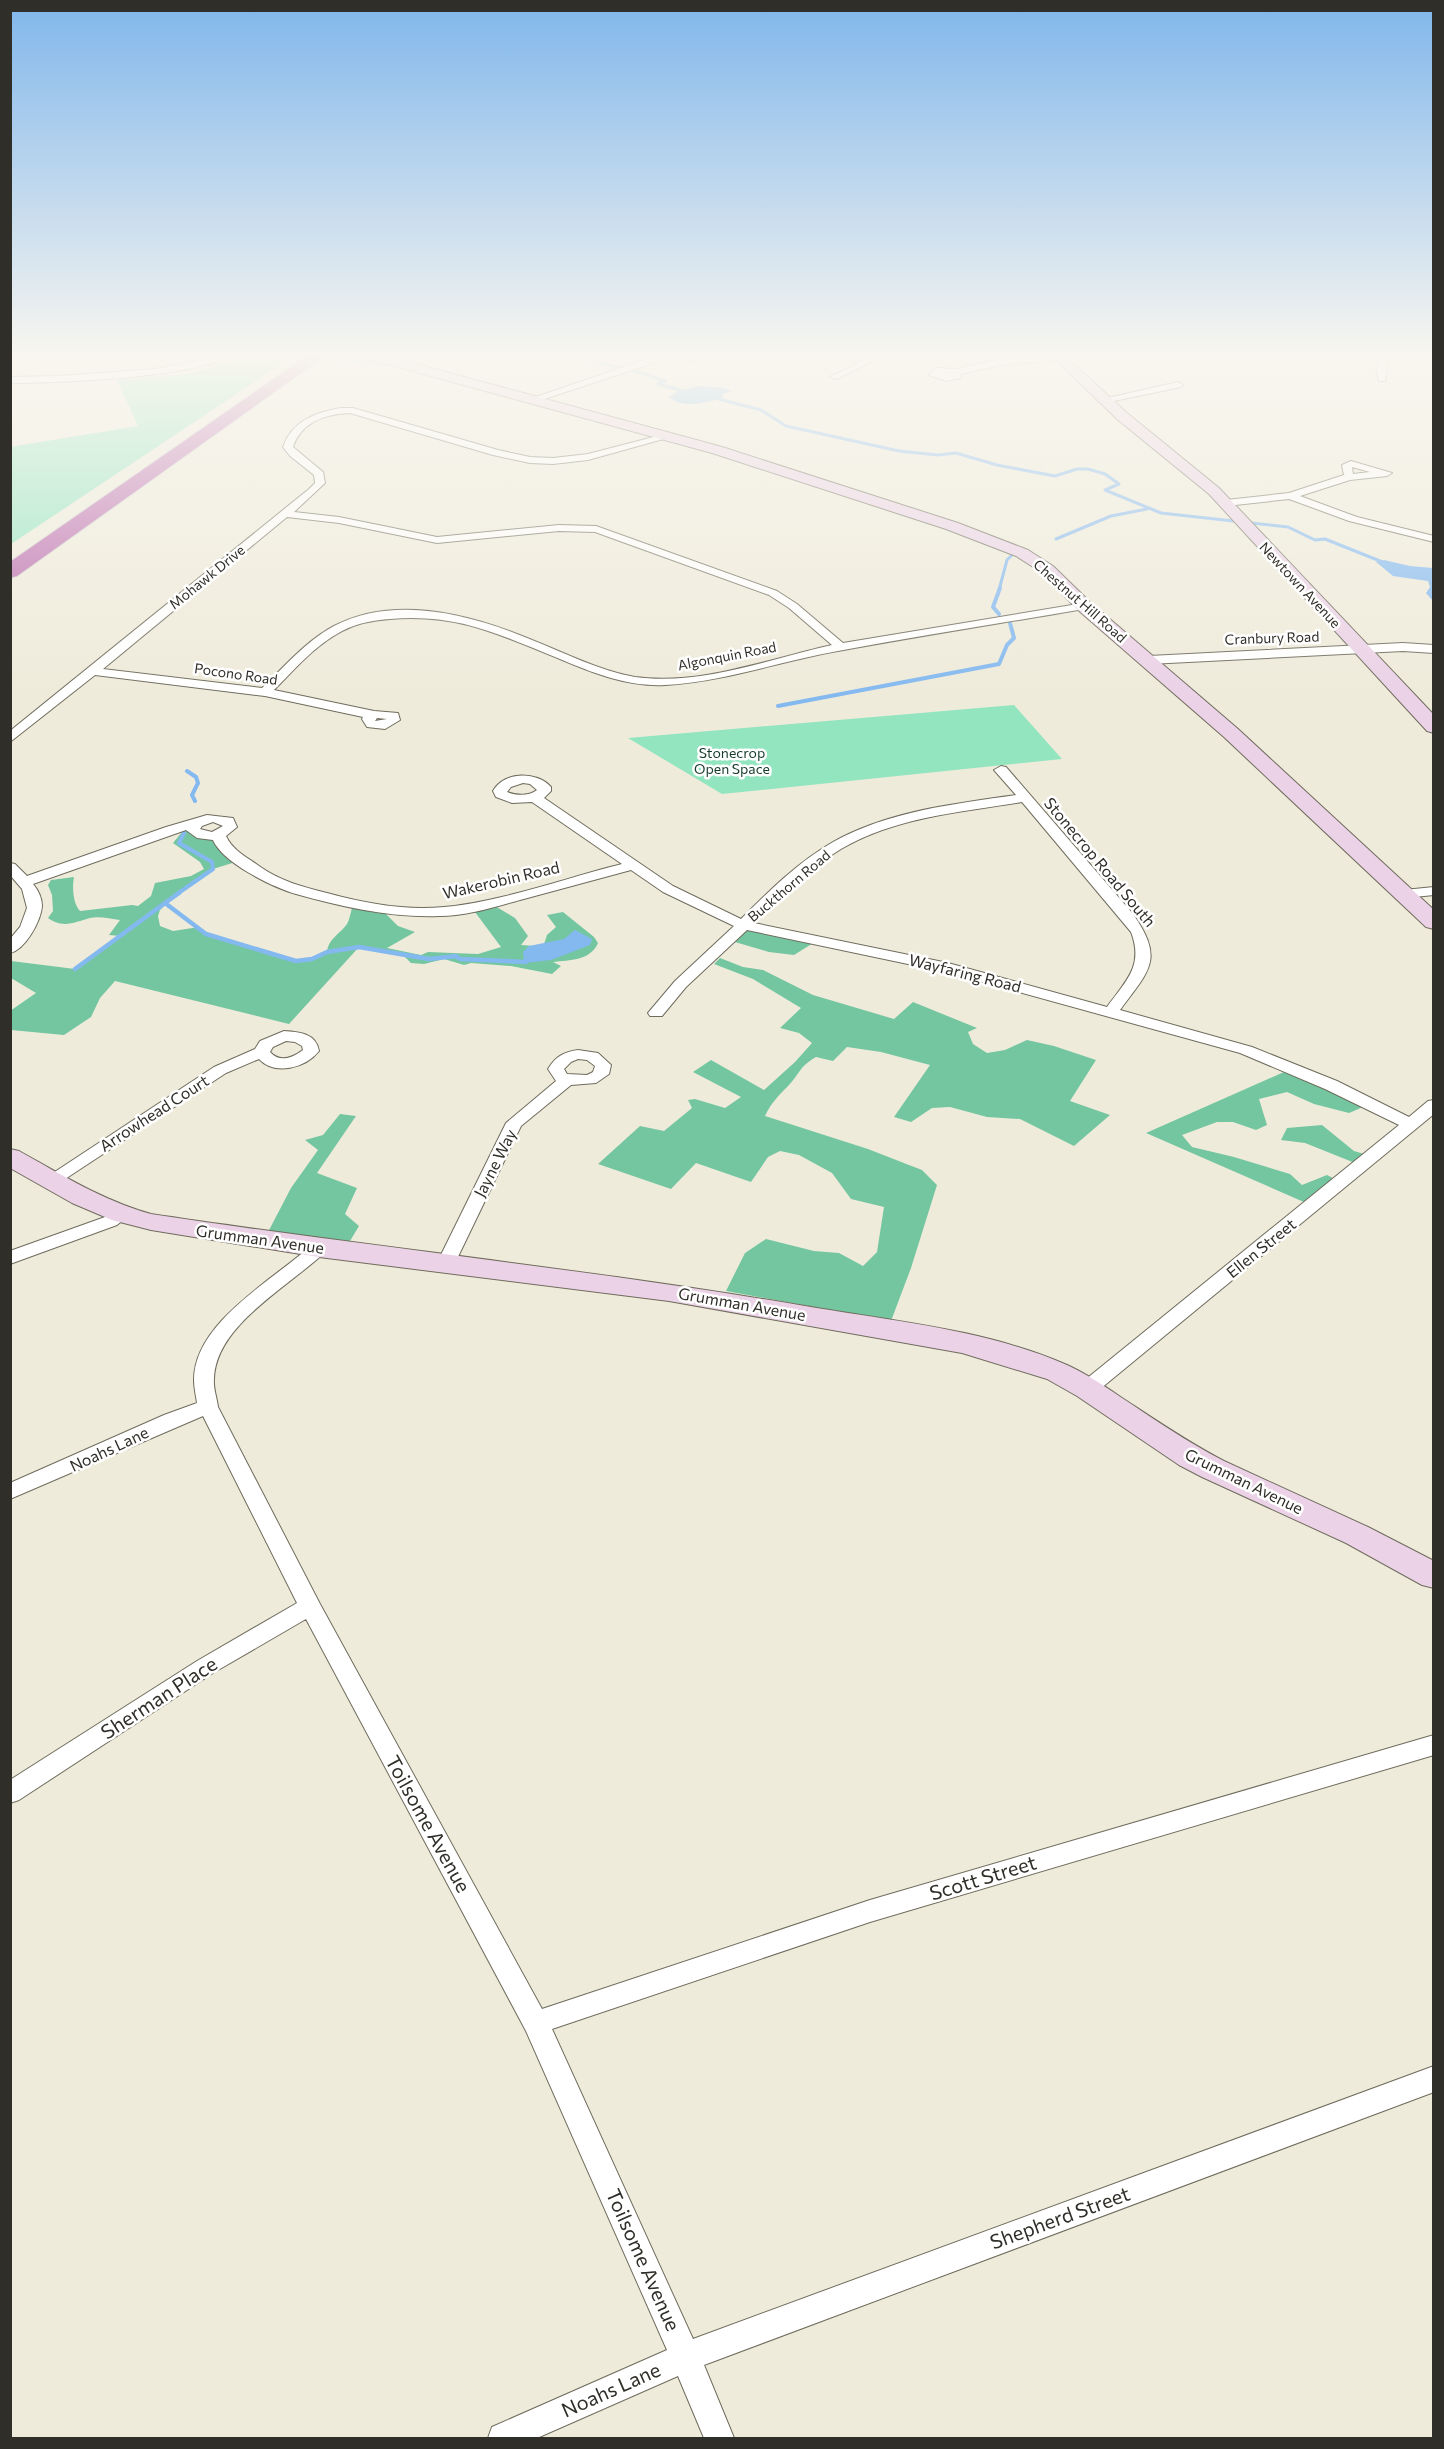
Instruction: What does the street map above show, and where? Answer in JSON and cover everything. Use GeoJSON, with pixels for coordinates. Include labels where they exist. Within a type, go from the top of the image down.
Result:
{"type":"FeatureCollection","features":[{"type":"Feature","properties":{"kind":"highway"},"geometry":{"type":"LineString","coordinates":[[10,556],[141,467]]}},
{"type":"Feature","properties":{"kind":"highway"},"geometry":{"type":"LineString","coordinates":[[10,572],[159,467]]}},
{"type":"Feature","properties":{"kind":"street","name":"Mohawk Drive"},"geometry":{"type":"LineString","coordinates":[[10,738],[286,514],[320,483],[319,474],[310,467]]}},
{"type":"Feature","properties":{"kind":"street","name":"Chestnut Hill Road"},"geometry":{"type":"LineString","coordinates":[[771,467],[858,494],[1000,543],[1042,565],[1084,606],[1149,660],[1263,762],[1434,922]]}},
{"type":"Feature","properties":{"kind":"street","name":"Newtown Avenue"},"geometry":{"type":"LineString","coordinates":[[1187,467],[1226,503],[1434,727]]}},
{"type":"Feature","properties":{"kind":"street"},"geometry":{"type":"LineString","coordinates":[[1226,503],[1290,496],[1349,477]]}},
{"type":"Feature","properties":{"kind":"street"},"geometry":{"type":"LineString","coordinates":[[1290,496],[1353,519],[1434,539]]}},
{"type":"Feature","properties":{"kind":"street"},"geometry":{"type":"LineString","coordinates":[[286,514],[339,520],[437,540],[559,528],[596,530],[623,537],[773,593],[793,606],[841,647]]}},
{"type":"Feature","properties":{"kind":"street","name":"Algonquin Road"},"geometry":{"type":"LineString","coordinates":[[265,692],[312,647],[334,630],[361,620],[403,613],[446,614],[468,618],[604,674],[647,682],[704,677],[841,647],[1084,606]]}},
{"type":"Feature","properties":{"kind":"street","name":"Cranbury Road"},"geometry":{"type":"LineString","coordinates":[[1149,660],[1360,649],[1434,649]]}},
{"type":"Feature","properties":{"kind":"street","name":"Pocono Road"},"geometry":{"type":"LineString","coordinates":[[93,671],[265,692],[374,715]]}},
{"type":"Feature","properties":{"kind":"street","name":"Stonecrop Road South"},"geometry":{"type":"LineString","coordinates":[[1001,770],[1128,917],[1144,939],[1145,961],[1111,1012]]}},
{"type":"Feature","properties":{"kind":"street","name":"Wayfaring Road"},"geometry":{"type":"LineString","coordinates":[[535,798],[686,899],[742,925],[922,961],[1246,1050],[1293,1068],[1410,1124]]}},
{"type":"Feature","properties":{"kind":"street","name":"Buckthorn Road"},"geometry":{"type":"LineString","coordinates":[[656,1012],[669,995],[742,925],[801,873],[846,841],[923,815],[1023,798]]}},
{"type":"Feature","properties":{"kind":"street","name":"Wakerobin Road"},"geometry":{"type":"LineString","coordinates":[[27,881],[171,830],[212,818],[228,821],[230,827],[218,834],[223,846],[262,875],[281,885],[353,904],[416,912],[442,912],[472,908],[633,865]]}},
{"type":"Feature","properties":{"kind":"street"},"geometry":{"type":"LineString","coordinates":[[10,867],[27,881],[34,900],[33,919],[10,949]]}},
{"type":"Feature","properties":{"kind":"street"},"geometry":{"type":"LineString","coordinates":[[1404,894],[1434,891]]}},
{"type":"Feature","properties":{"kind":"street","name":"Arrowhead Court"},"geometry":{"type":"LineString","coordinates":[[50,1181],[219,1070],[244,1057],[262,1052]]}},
{"type":"Feature","properties":{"kind":"street","name":"Jayne Way"},"geometry":{"type":"LineString","coordinates":[[447,1263],[514,1123],[567,1080]]}},
{"type":"Feature","properties":{"kind":"street","name":"Ellen Street"},"geometry":{"type":"LineString","coordinates":[[1088,1389],[1434,1105]]}},
{"type":"Feature","properties":{"kind":"street","name":"Grumman Avenue"},"geometry":{"type":"LineString","coordinates":[[10,1157],[99,1206],[161,1224],[320,1248],[699,1296],[962,1343],[1034,1364],[1057,1372],[1088,1389],[1190,1457],[1357,1534],[1434,1576]]}},
{"type":"Feature","properties":{"kind":"street"},"geometry":{"type":"LineString","coordinates":[[10,1258],[111,1221],[121,1214]]}},
{"type":"Feature","properties":{"kind":"street","name":"Toilsome Avenue"},"geometry":{"type":"LineString","coordinates":[[320,1248],[306,1263],[229,1323],[217,1337],[209,1353],[204,1378],[204,1395],[208,1407],[310,1606],[536,2023],[686,2357],[719,2439]]}},
{"type":"Feature","properties":{"kind":"street","name":"Noahs Lane"},"geometry":{"type":"LineString","coordinates":[[10,1492],[171,1420],[208,1407]]}},
{"type":"Feature","properties":{"kind":"street","name":"Sherman Place"},"geometry":{"type":"LineString","coordinates":[[10,1793],[205,1667],[310,1606]]}},
{"type":"Feature","properties":{"kind":"street","name":"Scott Street"},"geometry":{"type":"LineString","coordinates":[[536,2023],[920,1897],[1434,1745]]}},
{"type":"Feature","properties":{"kind":"street","name":"Shepherd Street"},"geometry":{"type":"LineString","coordinates":[[686,2357],[1434,2079]]}},
{"type":"Feature","properties":{"kind":"street","name":"Noahs Lane"},"geometry":{"type":"LineString","coordinates":[[503,2439],[686,2357]]}},
{"type":"Feature","properties":{"kind":"green space"},"geometry":{"type":"Polygon","coordinates":[[[11,467],[126,467],[11,544],[11,467]]]}},
{"type":"Feature","properties":{"kind":"green space","name":"Stonecrop Open Space"},"geometry":{"type":"Polygon","coordinates":[[[1014,705],[1062,759],[722,794],[628,738],[1014,705]]]}},
{"type":"Feature","properties":{"kind":"green space"},"geometry":{"type":"Polygon","coordinates":[[[193,827],[212,836],[242,860],[213,869],[185,887],[160,910],[158,916],[160,926],[173,931],[199,927],[206,934],[296,961],[312,959],[327,952],[332,940],[347,924],[353,905],[388,909],[386,914],[398,926],[415,932],[387,948],[421,955],[428,952],[478,954],[501,947],[475,912],[490,903],[515,918],[528,936],[521,945],[544,944],[547,935],[556,927],[547,915],[563,912],[594,937],[598,943],[585,956],[553,962],[561,966],[552,974],[511,966],[471,963],[464,965],[444,959],[424,964],[411,963],[404,956],[393,952],[359,947],[289,1024],[115,981],[100,998],[91,1017],[64,1035],[11,1030],[10,1011],[36,993],[11,978],[11,961],[75,969],[120,936],[109,935],[120,920],[94,917],[64,924],[48,918],[53,911],[52,895],[48,885],[51,880],[74,877],[74,895],[80,911],[138,906],[151,896],[155,883],[191,876],[204,869],[200,862],[173,843],[182,832],[171,830],[193,827]]]}},
{"type":"Feature","properties":{"kind":"green space"},"geometry":{"type":"Polygon","coordinates":[[[742,925],[818,940],[794,955],[769,952],[728,940],[742,925]]]}},
{"type":"Feature","properties":{"kind":"green space"},"geometry":{"type":"Polygon","coordinates":[[[720,958],[743,967],[763,970],[813,995],[894,1019],[913,1002],[977,1028],[968,1032],[973,1044],[987,1053],[1005,1050],[1027,1040],[1096,1060],[1070,1101],[1110,1115],[1074,1146],[1020,1119],[987,1117],[950,1107],[932,1108],[911,1122],[894,1117],[930,1065],[881,1052],[847,1047],[833,1061],[816,1057],[803,1067],[765,1116],[868,1149],[922,1170],[937,1185],[911,1268],[891,1321],[726,1291],[745,1253],[766,1239],[814,1251],[839,1253],[863,1266],[877,1252],[884,1207],[851,1199],[832,1173],[799,1155],[780,1151],[768,1157],[751,1182],[696,1163],[671,1189],[598,1164],[640,1126],[664,1131],[692,1108],[688,1100],[695,1099],[725,1108],[741,1097],[693,1072],[711,1060],[764,1090],[812,1043],[799,1033],[780,1028],[801,1008],[753,979],[714,964],[720,958]]]}},
{"type":"Feature","properties":{"kind":"green space"},"geometry":{"type":"Polygon","coordinates":[[[1293,1068],[1370,1104],[1349,1113],[1314,1104],[1287,1092],[1259,1099],[1267,1125],[1256,1130],[1233,1122],[1217,1122],[1182,1135],[1192,1147],[1290,1174],[1302,1185],[1327,1175],[1341,1182],[1313,1206],[1146,1133],[1293,1068]]]}},
{"type":"Feature","properties":{"kind":"green space"},"geometry":{"type":"Polygon","coordinates":[[[340,1114],[356,1116],[317,1173],[357,1188],[345,1214],[359,1226],[344,1251],[267,1234],[291,1188],[318,1150],[305,1140],[323,1135],[340,1114]]]}},
{"type":"Feature","properties":{"kind":"green space"},"geometry":{"type":"Polygon","coordinates":[[[1322,1125],[1354,1151],[1371,1156],[1360,1165],[1305,1143],[1281,1140],[1287,1128],[1322,1125]]]}},
{"type":"Feature","properties":{"kind":"water"},"geometry":{"type":"Polygon","coordinates":[[[1384,560],[1433,568],[1433,601],[1426,593],[1430,587],[1428,581],[1393,576],[1376,562],[1384,560]]]}},
{"type":"Feature","properties":{"kind":"water"},"geometry":{"type":"Polygon","coordinates":[[[575,930],[592,939],[590,945],[551,960],[517,964],[524,959],[523,952],[529,946],[564,939],[575,930]]]}},
{"type":"Feature","properties":{"kind":"waterway"},"geometry":{"type":"LineString","coordinates":[[1009,467],[1055,476],[1077,469],[1088,469],[1105,474],[1119,484],[1105,490],[1161,513],[1288,527],[1315,540],[1325,539],[1385,563]]}},
{"type":"Feature","properties":{"kind":"waterway"},"geometry":{"type":"LineString","coordinates":[[1056,539],[1111,516],[1147,509]]}},
{"type":"Feature","properties":{"kind":"waterway"},"geometry":{"type":"LineString","coordinates":[[999,590],[1007,560],[1016,551]]}},
{"type":"Feature","properties":{"kind":"waterway"},"geometry":{"type":"LineString","coordinates":[[999,614],[993,607],[1000,588]]}},
{"type":"Feature","properties":{"kind":"waterway"},"geometry":{"type":"LineString","coordinates":[[778,706],[999,664],[1007,645],[1014,638],[1010,623]]}},
{"type":"Feature","properties":{"kind":"waterway"},"geometry":{"type":"LineString","coordinates":[[187,771],[196,777],[198,783],[192,795],[195,801]]}},
{"type":"Feature","properties":{"kind":"waterway"},"geometry":{"type":"LineString","coordinates":[[177,894],[213,869],[212,862],[179,843],[184,833]]}},
{"type":"Feature","properties":{"kind":"waterway"},"geometry":{"type":"LineString","coordinates":[[165,903],[179,893]]}},
{"type":"Feature","properties":{"kind":"waterway"},"geometry":{"type":"LineString","coordinates":[[75,969],[165,903]]}},
{"type":"Feature","properties":{"kind":"waterway"},"geometry":{"type":"LineString","coordinates":[[165,903],[206,934],[296,961],[312,959],[327,952],[359,947],[429,959],[456,956],[460,959],[526,962]]}}]}
